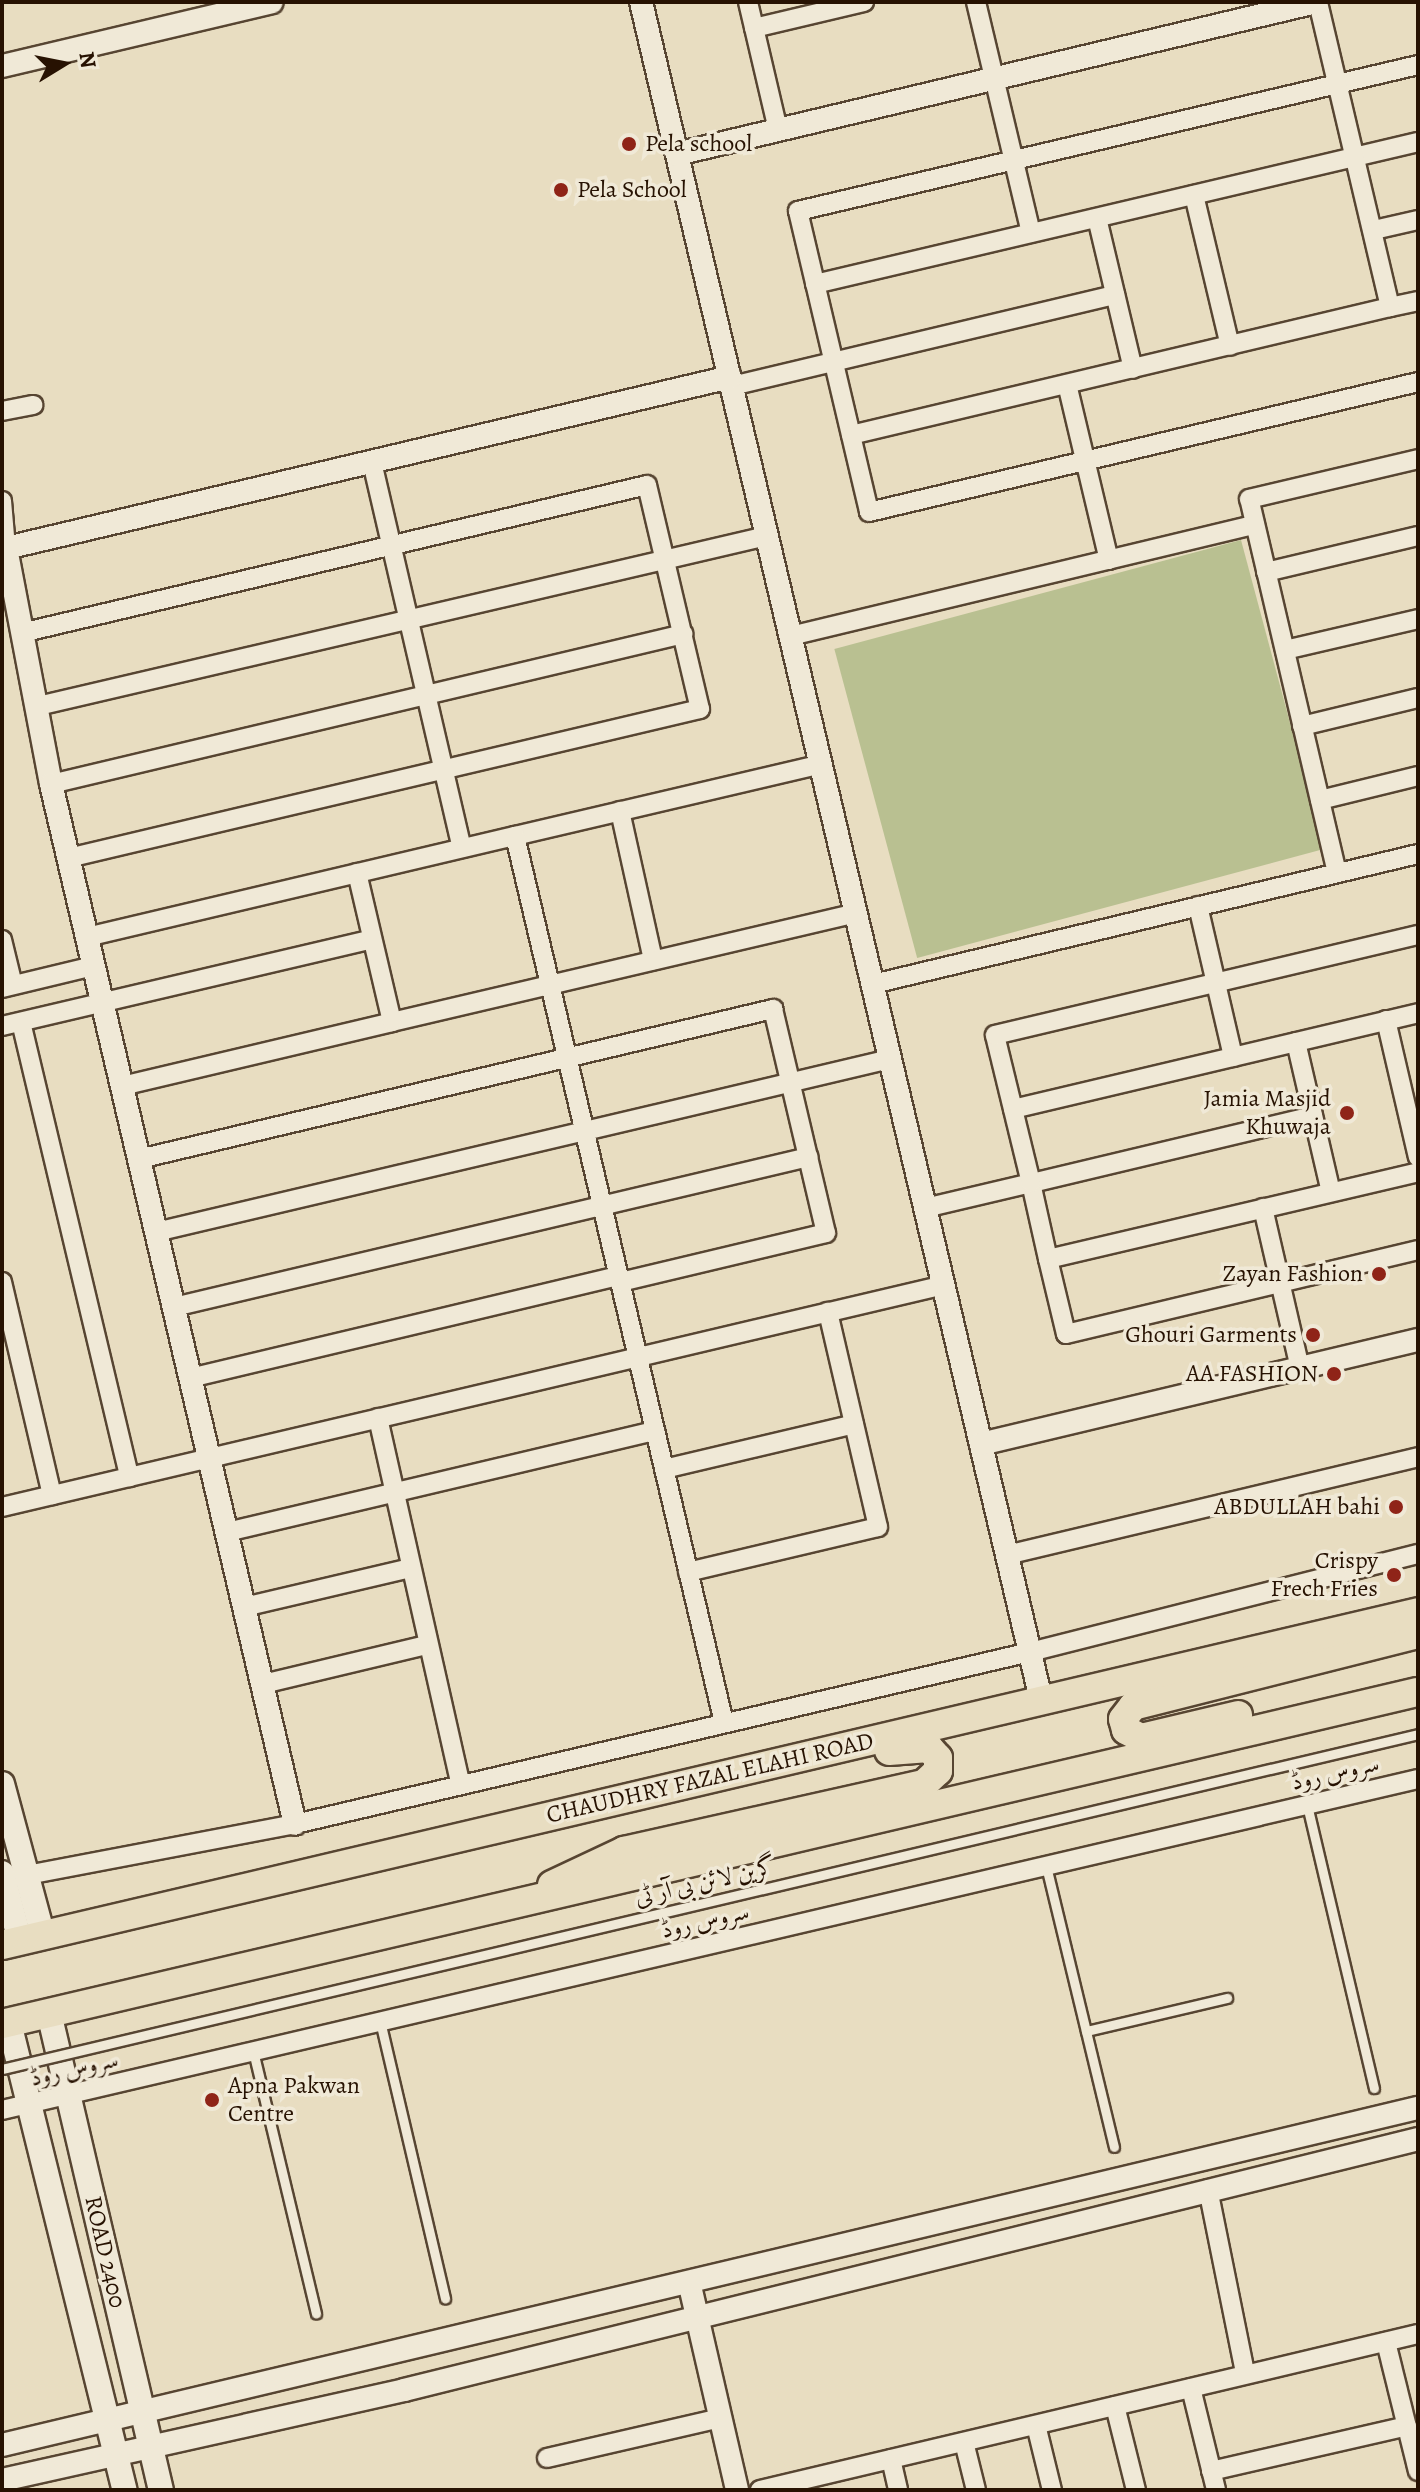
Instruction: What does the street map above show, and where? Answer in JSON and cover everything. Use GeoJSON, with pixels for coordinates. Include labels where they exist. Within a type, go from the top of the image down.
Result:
{"type":"FeatureCollection","features":[{"type":"Feature","properties":{"kind":"main road","name":"CHAUDHRY FAZAL ELAHI ROAD"},"geometry":{"type":"LineString","coordinates":[[22,1940],[1418,1612]]}},
{"type":"Feature","properties":{"kind":"main road"},"geometry":{"type":"LineString","coordinates":[[1418,1634],[1133,1706],[1124,1725],[1141,1738],[1418,1674]]}},
{"type":"Feature","properties":{"kind":"main road"},"geometry":{"type":"LineString","coordinates":[[6,2024],[1418,1692]]}},
{"type":"Feature","properties":{"kind":"main road"},"geometry":{"type":"LineString","coordinates":[[502,1909],[624,1851],[924,1784],[935,1777],[939,1764],[934,1752],[916,1745],[662,1803],[563,1813]]}},
{"type":"Feature","properties":{"kind":"main road"},"geometry":{"type":"LineString","coordinates":[[2,1784],[8,1876],[22,1940]]}},
{"type":"Feature","properties":{"kind":"main road","name":"ROAD 2400"},"geometry":{"type":"LineString","coordinates":[[49,2013],[161,2490]]}},
{"type":"Feature","properties":{"kind":"main road","name":"ROAD 2400"},"geometry":{"type":"LineString","coordinates":[[6,2024],[30,2104],[125,2490]]}},
{"type":"Feature","properties":{"kind":"street"},"geometry":{"type":"LineString","coordinates":[[641,2],[1041,1700]]}},
{"type":"Feature","properties":{"kind":"street"},"geometry":{"type":"LineString","coordinates":[[748,2],[778,130]]}},
{"type":"Feature","properties":{"kind":"street"},"geometry":{"type":"LineString","coordinates":[[754,28],[864,2]]}},
{"type":"Feature","properties":{"kind":"street"},"geometry":{"type":"LineString","coordinates":[[976,2],[1031,233]]}},
{"type":"Feature","properties":{"kind":"street"},"geometry":{"type":"LineString","coordinates":[[677,154],[1317,2],[1340,83],[1354,157],[1374,230],[1390,307]]}},
{"type":"Feature","properties":{"kind":"street"},"geometry":{"type":"LineString","coordinates":[[2,66],[266,3]]}},
{"type":"Feature","properties":{"kind":"street"},"geometry":{"type":"LineString","coordinates":[[1418,65],[798,211],[869,512],[1418,382]]}},
{"type":"Feature","properties":{"kind":"street"},"geometry":{"type":"LineString","coordinates":[[815,284],[1418,142]]}},
{"type":"Feature","properties":{"kind":"street"},"geometry":{"type":"LineString","coordinates":[[1194,195],[1230,346]]}},
{"type":"Feature","properties":{"kind":"street"},"geometry":{"type":"LineString","coordinates":[[1097,218],[1133,369]]}},
{"type":"Feature","properties":{"kind":"street"},"geometry":{"type":"LineString","coordinates":[[1374,230],[1418,220]]}},
{"type":"Feature","properties":{"kind":"street"},"geometry":{"type":"LineString","coordinates":[[4,549],[372,462],[834,362],[1115,295]]}},
{"type":"Feature","properties":{"kind":"street"},"geometry":{"type":"LineString","coordinates":[[851,435],[1418,301]]}},
{"type":"Feature","properties":{"kind":"street"},"geometry":{"type":"LineString","coordinates":[[1067,384],[1109,560]]}},
{"type":"Feature","properties":{"kind":"street"},"geometry":{"type":"LineString","coordinates":[[2,411],[33,405]]}},
{"type":"Feature","properties":{"kind":"street"},"geometry":{"type":"LineString","coordinates":[[1337,873],[1249,499],[1418,459]]}},
{"type":"Feature","properties":{"kind":"street"},"geometry":{"type":"LineString","coordinates":[[372,462],[462,848]]}},
{"type":"Feature","properties":{"kind":"street"},"geometry":{"type":"LineString","coordinates":[[21,633],[647,485],[700,709],[695,713],[68,858]]}},
{"type":"Feature","properties":{"kind":"street"},"geometry":{"type":"LineString","coordinates":[[2,501],[4,549],[38,706],[51,784],[295,1824]]}},
{"type":"Feature","properties":{"kind":"street"},"geometry":{"type":"LineString","coordinates":[[791,636],[1255,525]]}},
{"type":"Feature","properties":{"kind":"street"},"geometry":{"type":"LineString","coordinates":[[38,706],[767,536]]}},
{"type":"Feature","properties":{"kind":"street"},"geometry":{"type":"LineString","coordinates":[[1266,572],[1418,536]]}},
{"type":"Feature","properties":{"kind":"street"},"geometry":{"type":"LineString","coordinates":[[1285,650],[1418,619]]}},
{"type":"Feature","properties":{"kind":"street"},"geometry":{"type":"LineString","coordinates":[[51,784],[683,634]]}},
{"type":"Feature","properties":{"kind":"street"},"geometry":{"type":"LineString","coordinates":[[1302,726],[1418,698]]}},
{"type":"Feature","properties":{"kind":"street"},"geometry":{"type":"LineString","coordinates":[[87,937],[821,764]]}},
{"type":"Feature","properties":{"kind":"street"},"geometry":{"type":"LineString","coordinates":[[1320,800],[1418,776]]}},
{"type":"Feature","properties":{"kind":"street"},"geometry":{"type":"LineString","coordinates":[[620,811],[653,960]]}},
{"type":"Feature","properties":{"kind":"street"},"geometry":{"type":"LineString","coordinates":[[515,836],[724,1723]]}},
{"type":"Feature","properties":{"kind":"street"},"geometry":{"type":"LineString","coordinates":[[873,984],[1418,854]]}},
{"type":"Feature","properties":{"kind":"street"},"geometry":{"type":"LineString","coordinates":[[357,873],[392,1022]]}},
{"type":"Feature","properties":{"kind":"street"},"geometry":{"type":"LineString","coordinates":[[1198,906],[1233,1057]]}},
{"type":"Feature","properties":{"kind":"street"},"geometry":{"type":"LineString","coordinates":[[122,1086],[856,913]]}},
{"type":"Feature","properties":{"kind":"street"},"geometry":{"type":"LineString","coordinates":[[1418,935],[995,1035],[1066,1334],[1418,1250]]}},
{"type":"Feature","properties":{"kind":"street"},"geometry":{"type":"LineString","coordinates":[[2,1026],[372,939]]}},
{"type":"Feature","properties":{"kind":"street"},"geometry":{"type":"LineString","coordinates":[[2,940],[7,986],[93,966]]}},
{"type":"Feature","properties":{"kind":"street"},"geometry":{"type":"LineString","coordinates":[[139,1159],[773,1009],[826,1233],[190,1378]]}},
{"type":"Feature","properties":{"kind":"street"},"geometry":{"type":"LineString","coordinates":[[1013,1109],[1418,1013]]}},
{"type":"Feature","properties":{"kind":"street"},"geometry":{"type":"LineString","coordinates":[[1386,1020],[1418,1157]]}},
{"type":"Feature","properties":{"kind":"street"},"geometry":{"type":"LineString","coordinates":[[21,1022],[129,1477]]}},
{"type":"Feature","properties":{"kind":"street"},"geometry":{"type":"LineString","coordinates":[[1296,1042],[1331,1192]]}},
{"type":"Feature","properties":{"kind":"street"},"geometry":{"type":"LineString","coordinates":[[156,1232],[890,1059]]}},
{"type":"Feature","properties":{"kind":"street"},"geometry":{"type":"LineString","coordinates":[[925,1208],[1313,1116]]}},
{"type":"Feature","properties":{"kind":"street"},"geometry":{"type":"LineString","coordinates":[[174,1307],[808,1157]]}},
{"type":"Feature","properties":{"kind":"street"},"geometry":{"type":"LineString","coordinates":[[1048,1259],[1418,1172]]}},
{"type":"Feature","properties":{"kind":"street"},"geometry":{"type":"LineString","coordinates":[[1263,1208],[1300,1368]]}},
{"type":"Feature","properties":{"kind":"street"},"geometry":{"type":"LineString","coordinates":[[2,1282],[52,1495]]}},
{"type":"Feature","properties":{"kind":"street"},"geometry":{"type":"LineString","coordinates":[[2,1507],[944,1285]]}},
{"type":"Feature","properties":{"kind":"street"},"geometry":{"type":"LineString","coordinates":[[688,1572],[878,1527],[828,1312]]}},
{"type":"Feature","properties":{"kind":"street"},"geometry":{"type":"LineString","coordinates":[[981,1444],[1418,1340]]}},
{"type":"Feature","properties":{"kind":"street"},"geometry":{"type":"LineString","coordinates":[[378,1418],[392,1493],[461,1785]]}},
{"type":"Feature","properties":{"kind":"street"},"geometry":{"type":"LineString","coordinates":[[664,1469],[854,1424]]}},
{"type":"Feature","properties":{"kind":"street"},"geometry":{"type":"LineString","coordinates":[[227,1532],[655,1431]]}},
{"type":"Feature","properties":{"kind":"street"},"geometry":{"type":"LineString","coordinates":[[1007,1555],[1418,1457]]}},
{"type":"Feature","properties":{"kind":"street"},"geometry":{"type":"LineString","coordinates":[[8,1876],[295,1824],[1030,1652],[1418,1554]]}},
{"type":"Feature","properties":{"kind":"street"},"geometry":{"type":"LineString","coordinates":[[244,1607],[410,1568]]}},
{"type":"Feature","properties":{"kind":"street"},"geometry":{"type":"LineString","coordinates":[[263,1684],[427,1645]]}},
{"type":"Feature","properties":{"kind":"street","name":"سروس روڈ"},"geometry":{"type":"LineString","coordinates":[[2,2110],[1418,1779]]}},
{"type":"Feature","properties":{"kind":"street"},"geometry":{"type":"LineString","coordinates":[[2,2445],[690,2286],[1418,2108]]}},
{"type":"Feature","properties":{"kind":"street"},"geometry":{"type":"LineString","coordinates":[[2,2480],[151,2448],[694,2319],[1418,2139]]}},
{"type":"Feature","properties":{"kind":"street"},"geometry":{"type":"LineString","coordinates":[[1208,2189],[1245,2373]]}},
{"type":"Feature","properties":{"kind":"street"},"geometry":{"type":"LineString","coordinates":[[690,2286],[694,2319],[737,2490]]}},
{"type":"Feature","properties":{"kind":"street"},"geometry":{"type":"LineString","coordinates":[[760,2490],[816,2484],[891,2459],[1418,2334]]}},
{"type":"Feature","properties":{"kind":"street"},"geometry":{"type":"LineString","coordinates":[[1386,2342],[1418,2471]]}},
{"type":"Feature","properties":{"kind":"street"},"geometry":{"type":"LineString","coordinates":[[1191,2388],[1216,2490]]}},
{"type":"Feature","properties":{"kind":"street"},"geometry":{"type":"LineString","coordinates":[[1115,2406],[1136,2490]]}},
{"type":"Feature","properties":{"kind":"street"},"geometry":{"type":"LineString","coordinates":[[547,2458],[720,2418]]}},
{"type":"Feature","properties":{"kind":"street"},"geometry":{"type":"LineString","coordinates":[[1036,2425],[1052,2490]]}},
{"type":"Feature","properties":{"kind":"street"},"geometry":{"type":"LineString","coordinates":[[1211,2471],[1407,2426]]}},
{"type":"Feature","properties":{"kind":"street"},"geometry":{"type":"LineString","coordinates":[[964,2442],[976,2490]]}},
{"type":"Feature","properties":{"kind":"street"},"geometry":{"type":"LineString","coordinates":[[891,2459],[898,2490]]}},
{"type":"Feature","properties":{"kind":"lane","name":"گرین لائن بی آر ٹی"},"geometry":{"type":"LineString","coordinates":[[2,2069],[1418,1734]]}},
{"type":"Feature","properties":{"kind":"lane"},"geometry":{"type":"LineString","coordinates":[[1307,1805],[1374,2088]]}},
{"type":"Feature","properties":{"kind":"lane"},"geometry":{"type":"LineString","coordinates":[[1046,1866],[1114,2147]]}},
{"type":"Feature","properties":{"kind":"lane"},"geometry":{"type":"LineString","coordinates":[[1086,2031],[1227,1998]]}},
{"type":"Feature","properties":{"kind":"lane"},"geometry":{"type":"LineString","coordinates":[[380,2021],[445,2298]]}},
{"type":"Feature","properties":{"kind":"lane"},"geometry":{"type":"LineString","coordinates":[[253,2051],[316,2314]]}},
{"type":"Feature","properties":{"kind":"green space"},"geometry":{"type":"Polygon","coordinates":[[[1241,540],[1324,849],[917,958],[834,649],[1241,540]]]}},
{"type":"Feature","properties":{"kind":"place","name":"Pela school"},"geometry":{"type":"Point","coordinates":[629,144]}},
{"type":"Feature","properties":{"kind":"place","name":"Pela School"},"geometry":{"type":"Point","coordinates":[561,190]}},
{"type":"Feature","properties":{"kind":"place","name":"Jamia Masjid Khuwaja"},"geometry":{"type":"Point","coordinates":[1347,1113]}},
{"type":"Feature","properties":{"kind":"place","name":"Zayan Fashion"},"geometry":{"type":"Point","coordinates":[1379,1274]}},
{"type":"Feature","properties":{"kind":"place","name":"Ghouri Garments"},"geometry":{"type":"Point","coordinates":[1313,1335]}},
{"type":"Feature","properties":{"kind":"place","name":"AA FASHION"},"geometry":{"type":"Point","coordinates":[1334,1374]}},
{"type":"Feature","properties":{"kind":"place","name":"ABDULLAH bahi"},"geometry":{"type":"Point","coordinates":[1396,1507]}},
{"type":"Feature","properties":{"kind":"place","name":"Crispy Frech Fries"},"geometry":{"type":"Point","coordinates":[1394,1575]}},
{"type":"Feature","properties":{"kind":"place","name":"Apna Pakwan Centre"},"geometry":{"type":"Point","coordinates":[212,2100]}}]}
